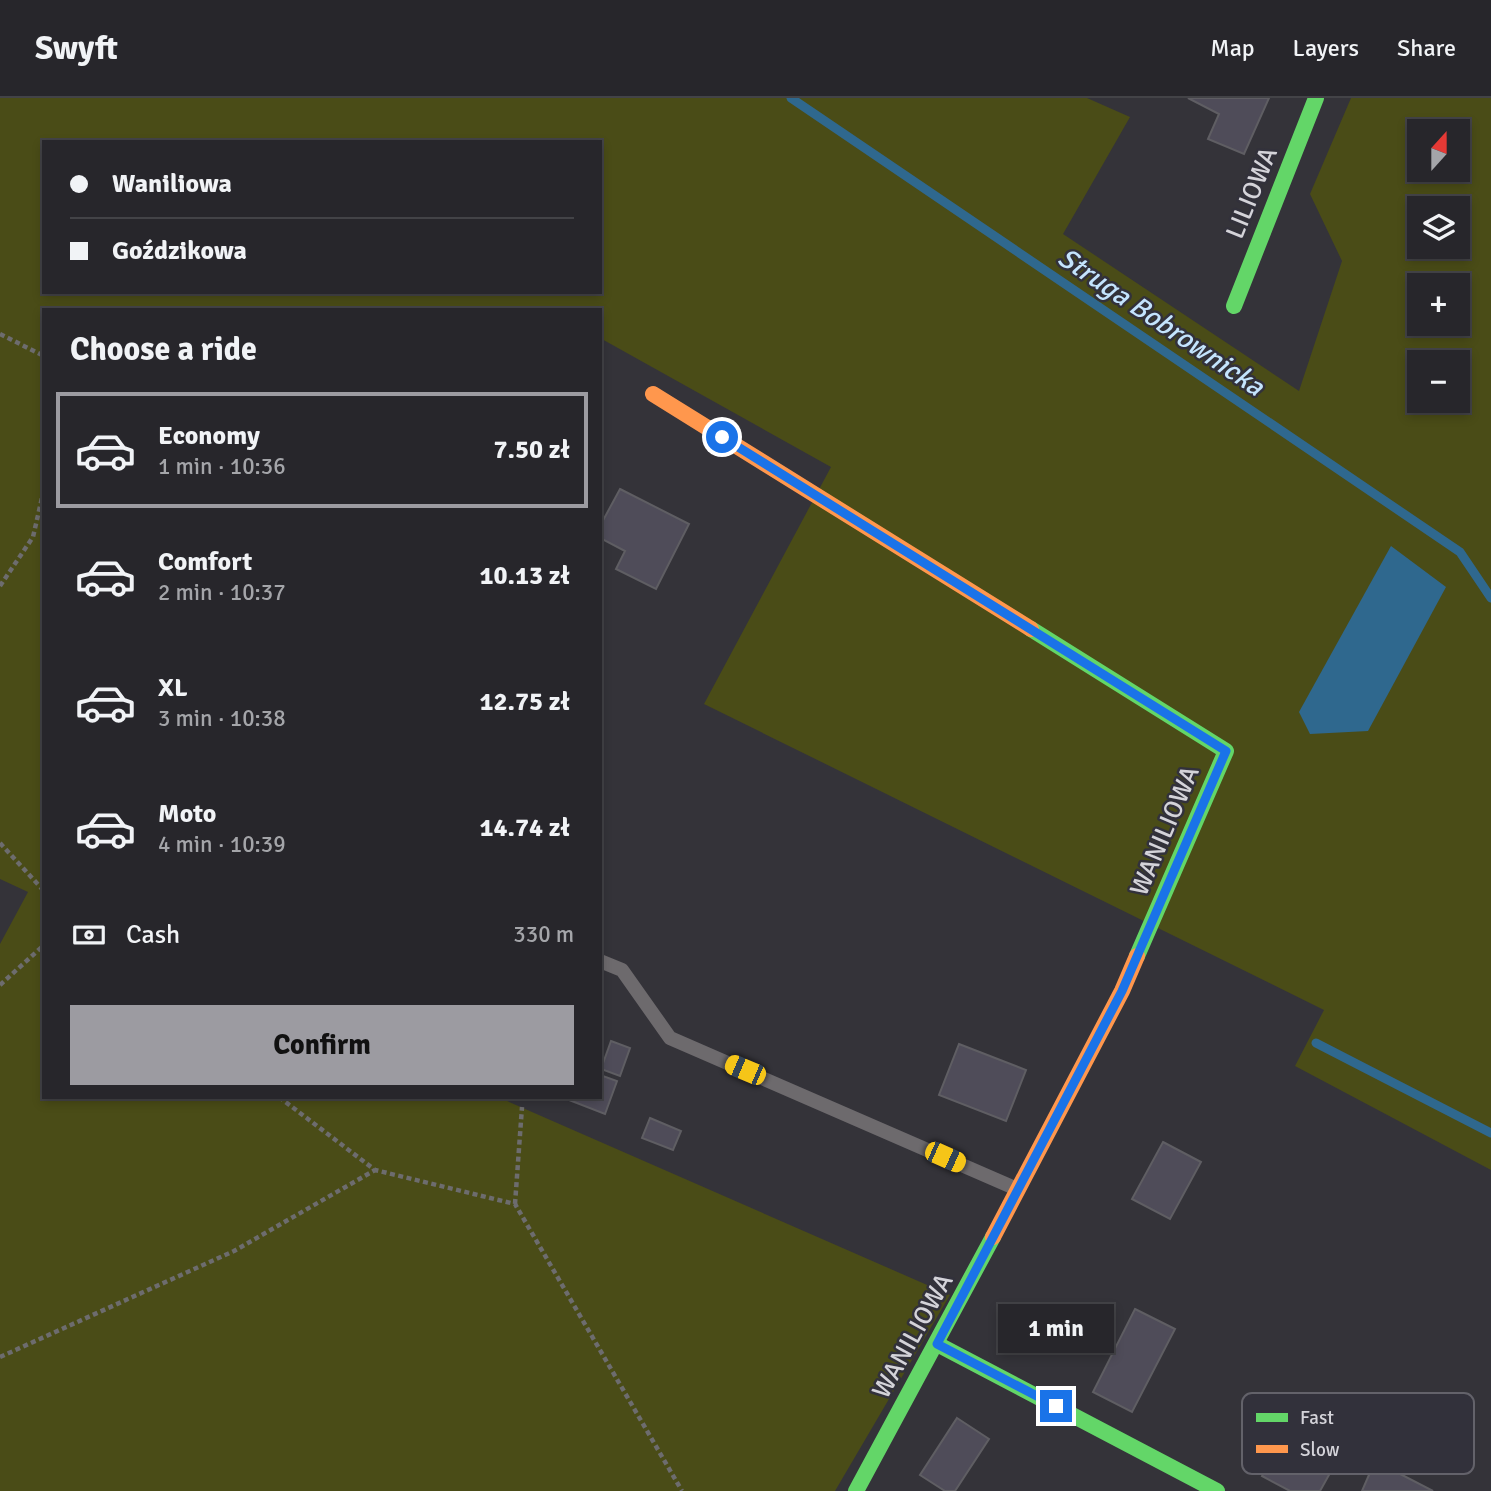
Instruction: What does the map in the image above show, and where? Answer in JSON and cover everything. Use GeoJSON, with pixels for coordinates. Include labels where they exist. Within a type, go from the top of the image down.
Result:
{"type":"FeatureCollection","features":[{"type":"Feature","properties":{"kind":"street","name":"LILIOWA"},"geometry":{"type":"LineString","coordinates":[[1234,306],[1316,98]]}},
{"type":"Feature","properties":{"kind":"street","name":"WANILIOWA"},"geometry":{"type":"LineString","coordinates":[[653,394],[1226,751],[1122,991],[1019,1190],[856,1491]]}},
{"type":"Feature","properties":{"kind":"street"},"geometry":{"type":"LineString","coordinates":[[937,1344],[1217,1491]]}},
{"type":"Feature","properties":{"kind":"lane"},"geometry":{"type":"LineString","coordinates":[[602,962],[622,970],[670,1038],[1019,1190]]}},
{"type":"Feature","properties":{"kind":"path"},"geometry":{"type":"LineString","coordinates":[[0,334],[42,355]]}},
{"type":"Feature","properties":{"kind":"path"},"geometry":{"type":"LineString","coordinates":[[0,586],[33,537],[42,498]]}},
{"type":"Feature","properties":{"kind":"path"},"geometry":{"type":"LineString","coordinates":[[0,843],[42,889]]}},
{"type":"Feature","properties":{"kind":"path"},"geometry":{"type":"LineString","coordinates":[[0,985],[42,946]]}},
{"type":"Feature","properties":{"kind":"path"},"geometry":{"type":"LineString","coordinates":[[282,1099],[375,1170],[515,1204]]}},
{"type":"Feature","properties":{"kind":"path"},"geometry":{"type":"LineString","coordinates":[[522,1107],[515,1204],[682,1491]]}},
{"type":"Feature","properties":{"kind":"path"},"geometry":{"type":"LineString","coordinates":[[0,1357],[234,1251],[375,1170]]}},
{"type":"Feature","properties":{"kind":"shaded area"},"geometry":{"type":"Polygon","coordinates":[[[0,98],[1087,98],[1130,117],[1063,234],[1299,391],[1342,261],[1310,194],[1351,98],[1491,98],[1491,1170],[1295,1066],[1324,1010],[704,704],[831,467],[602,339],[602,308],[42,308],[42,1099],[503,1099],[950,1295],[835,1491],[0,1491],[0,944],[28,892],[0,879],[0,98]]]}},
{"type":"Feature","properties":{"kind":"water"},"geometry":{"type":"Polygon","coordinates":[[[1391,546],[1446,587],[1368,731],[1310,734],[1299,712],[1391,546]]]}},
{"type":"Feature","properties":{"kind":"building"},"geometry":{"type":"Polygon","coordinates":[[[1188,98],[1269,98],[1244,154],[1208,139],[1219,114],[1188,98]]]}},
{"type":"Feature","properties":{"kind":"building"},"geometry":{"type":"Polygon","coordinates":[[[620,489],[689,524],[656,589],[616,569],[625,551],[602,539],[602,522],[620,489]]]}},
{"type":"Feature","properties":{"kind":"building"},"geometry":{"type":"Polygon","coordinates":[[[611,1041],[630,1048],[620,1076],[602,1069],[611,1041]]]}},
{"type":"Feature","properties":{"kind":"building"},"geometry":{"type":"Polygon","coordinates":[[[959,1044],[1026,1070],[1006,1121],[939,1095],[959,1044]]]}},
{"type":"Feature","properties":{"kind":"building"},"geometry":{"type":"Polygon","coordinates":[[[602,1076],[617,1081],[605,1114],[567,1099],[602,1099],[602,1076]]]}},
{"type":"Feature","properties":{"kind":"building"},"geometry":{"type":"Polygon","coordinates":[[[650,1118],[681,1131],[673,1150],[642,1138],[650,1118]]]}},
{"type":"Feature","properties":{"kind":"building"},"geometry":{"type":"Polygon","coordinates":[[[1163,1142],[1201,1162],[1170,1219],[1132,1199],[1163,1142]]]}},
{"type":"Feature","properties":{"kind":"building"},"geometry":{"type":"Polygon","coordinates":[[[1135,1309],[1175,1329],[1132,1412],[1093,1392],[1135,1309]]]}},
{"type":"Feature","properties":{"kind":"building"},"geometry":{"type":"Polygon","coordinates":[[[957,1418],[989,1439],[955,1491],[945,1491],[920,1475],[957,1418]]]}},
{"type":"Feature","properties":{"kind":"building"},"geometry":{"type":"Polygon","coordinates":[[[1330,1474],[1320,1491],[1290,1491],[1262,1476],[1330,1474]]]}},
{"type":"Feature","properties":{"kind":"building"},"geometry":{"type":"Polygon","coordinates":[[[1369,1474],[1400,1474],[1433,1491],[1362,1491],[1369,1474]]]}},
{"type":"Feature","properties":{"kind":"waterway","name":"Struga Bobrownicka"},"geometry":{"type":"LineString","coordinates":[[791,98],[1460,552],[1491,598]]}},
{"type":"Feature","properties":{"kind":"waterway"},"geometry":{"type":"LineString","coordinates":[[1316,1043],[1491,1133]]}},
{"type":"Feature","properties":{"kind":"traffic: fast"},"geometry":{"type":"LineString","coordinates":[[1234,306],[1316,98]]}},
{"type":"Feature","properties":{"kind":"traffic: fast"},"geometry":{"type":"LineString","coordinates":[[1031,629],[1226,751],[1137,956]]}},
{"type":"Feature","properties":{"kind":"traffic: fast"},"geometry":{"type":"LineString","coordinates":[[856,1491],[993,1237]]}},
{"type":"Feature","properties":{"kind":"traffic: fast"},"geometry":{"type":"LineString","coordinates":[[937,1344],[1217,1491]]}},
{"type":"Feature","properties":{"kind":"traffic: slow"},"geometry":{"type":"LineString","coordinates":[[653,394],[1031,629]]}},
{"type":"Feature","properties":{"kind":"traffic: slow"},"geometry":{"type":"LineString","coordinates":[[993,1237],[1122,991],[1137,956]]}},
{"type":"Feature","properties":{"kind":"route"},"geometry":{"type":"LineString","coordinates":[[722,437],[1226,751],[1122,991],[937,1344],[1056,1406]]}}]}
